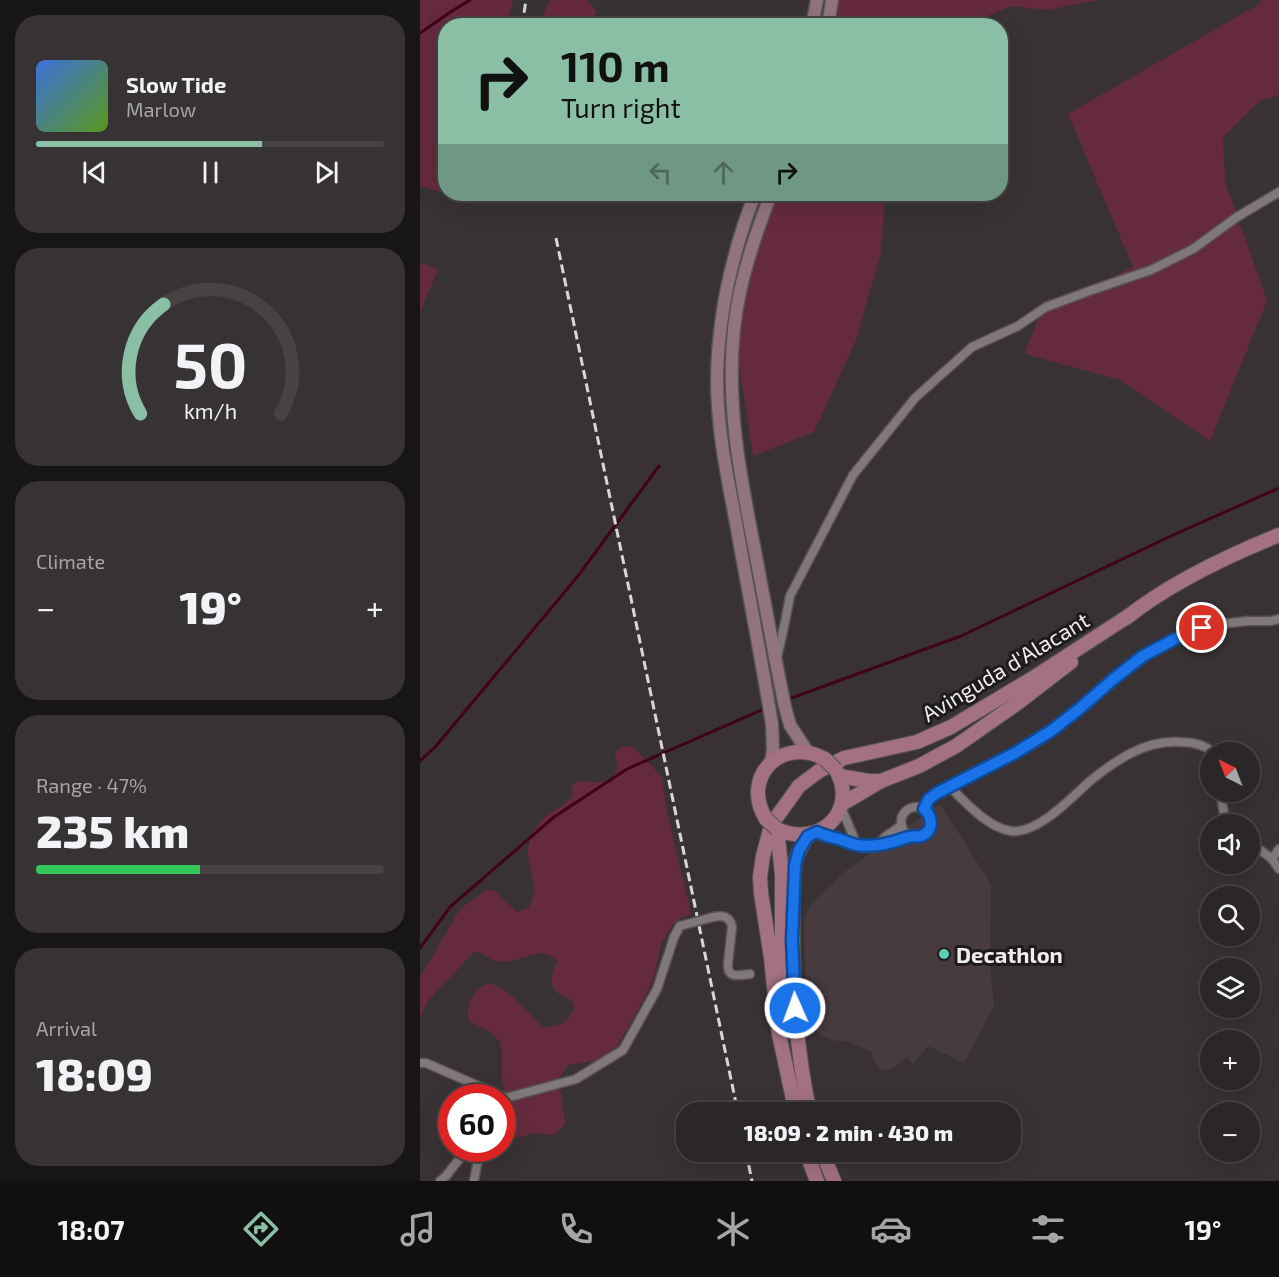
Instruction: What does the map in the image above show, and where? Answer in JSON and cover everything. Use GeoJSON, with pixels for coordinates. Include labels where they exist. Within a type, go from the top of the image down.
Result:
{"type":"FeatureCollection","features":[{"type":"Feature","properties":{"kind":"main road"},"geometry":{"type":"LineString","coordinates":[[814,18],[817,0]]}},
{"type":"Feature","properties":{"kind":"main road"},"geometry":{"type":"LineString","coordinates":[[829,18],[832,0]]}},
{"type":"Feature","properties":{"kind":"main road"},"geometry":{"type":"LineString","coordinates":[[753,201],[735,252],[725,295],[720,332],[718,399],[723,453],[772,724],[774,749],[771,762],[762,775],[758,790],[759,805],[766,819],[777,830],[797,836],[812,834]]}},
{"type":"Feature","properties":{"kind":"main road"},"geometry":{"type":"LineString","coordinates":[[768,201],[742,284],[734,330],[733,418],[746,504],[788,719],[807,752]]}},
{"type":"Feature","properties":{"kind":"main road"},"geometry":{"type":"LineString","coordinates":[[841,805],[881,781],[919,766],[963,741],[1053,676],[1133,613],[1170,588],[1221,560],[1279,535]]}},
{"type":"Feature","properties":{"kind":"main road","name":"Avinguda d'Alacant"},"geometry":{"type":"LineString","coordinates":[[794,1102],[779,1034],[760,877],[770,830],[789,799],[799,786],[819,771],[844,758],[917,742],[951,727],[1033,678],[1133,613]]}},
{"type":"Feature","properties":{"kind":"main road"},"geometry":{"type":"LineString","coordinates":[[771,762],[788,753],[798,751],[818,755],[825,759],[837,773],[843,794],[841,805],[832,822],[812,834],[799,850],[795,865],[792,940],[798,1051],[807,1102]]}},
{"type":"Feature","properties":{"kind":"main road"},"geometry":{"type":"LineString","coordinates":[[837,773],[869,781],[881,781]]}},
{"type":"Feature","properties":{"kind":"main road","name":"Avinguda d'Alacant"},"geometry":{"type":"LineString","coordinates":[[777,830],[782,874],[781,963],[785,1064]]}},
{"type":"Feature","properties":{"kind":"main road"},"geometry":{"type":"LineString","coordinates":[[810,1162],[817,1181]]}},
{"type":"Feature","properties":{"kind":"main road"},"geometry":{"type":"LineString","coordinates":[[826,1162],[834,1181]]}},
{"type":"Feature","properties":{"kind":"street"},"geometry":{"type":"LineString","coordinates":[[776,661],[790,596],[853,475],[915,398],[972,347],[1018,326],[1046,308],[1151,270],[1193,249],[1237,217],[1279,192]]}},
{"type":"Feature","properties":{"kind":"street"},"geometry":{"type":"LineString","coordinates":[[924,809],[929,799],[949,786],[1039,739],[1072,715],[1143,656],[1165,644],[1211,626],[1238,621],[1275,620],[1279,628]]}},
{"type":"Feature","properties":{"kind":"street"},"geometry":{"type":"LineString","coordinates":[[949,786],[971,808],[1002,829],[1013,832],[1027,829],[1040,822],[1115,762],[1140,749],[1157,743],[1173,741],[1200,745]]}},
{"type":"Feature","properties":{"kind":"street"},"geometry":{"type":"LineString","coordinates":[[841,805],[857,845]]}},
{"type":"Feature","properties":{"kind":"street"},"geometry":{"type":"LineString","coordinates":[[812,834],[857,845],[893,843],[911,836],[921,836],[928,831],[930,817],[924,809],[915,807],[906,811],[902,820],[903,830],[911,836]]}},
{"type":"Feature","properties":{"kind":"street"},"geometry":{"type":"LineString","coordinates":[[876,845],[902,825]]}},
{"type":"Feature","properties":{"kind":"street"},"geometry":{"type":"LineString","coordinates":[[1272,859],[1279,849]]}},
{"type":"Feature","properties":{"kind":"street"},"geometry":{"type":"LineString","coordinates":[[1260,850],[1272,859],[1279,869]]}},
{"type":"Feature","properties":{"kind":"street"},"geometry":{"type":"LineString","coordinates":[[516,1096],[576,1079],[623,1050],[657,989],[674,937],[680,926],[726,916],[732,927],[727,969],[734,975],[750,974]]}},
{"type":"Feature","properties":{"kind":"street"},"geometry":{"type":"LineString","coordinates":[[420,1062],[471,1084]]}},
{"type":"Feature","properties":{"kind":"street"},"geometry":{"type":"LineString","coordinates":[[440,1181],[457,1162]]}},
{"type":"Feature","properties":{"kind":"street"},"geometry":{"type":"LineString","coordinates":[[474,1181],[478,1162]]}},
{"type":"Feature","properties":{"kind":"shaded area"},"geometry":{"type":"Polygon","coordinates":[[[420,0],[513,0],[509,18],[438,18],[438,191],[420,186],[420,0]]]}},
{"type":"Feature","properties":{"kind":"shaded area"},"geometry":{"type":"Polygon","coordinates":[[[551,0],[587,0],[597,12],[593,18],[541,18],[551,0]]]}},
{"type":"Feature","properties":{"kind":"shaded area"},"geometry":{"type":"Polygon","coordinates":[[[830,0],[1098,0],[1047,10],[1011,6],[983,18],[828,18],[830,0]]]}},
{"type":"Feature","properties":{"kind":"shaded area"},"geometry":{"type":"Polygon","coordinates":[[[1260,0],[1279,0],[1279,95],[1261,100],[1223,137],[1225,181],[1267,301],[1210,441],[1120,380],[1025,354],[1040,312],[1133,267],[1068,114],[1261,3],[1260,0]]]}},
{"type":"Feature","properties":{"kind":"shaded area"},"geometry":{"type":"Polygon","coordinates":[[[769,201],[885,201],[881,252],[856,340],[814,432],[753,456],[734,330],[769,201]]]}},
{"type":"Feature","properties":{"kind":"shaded area"},"geometry":{"type":"Polygon","coordinates":[[[420,262],[438,270],[420,312],[420,262]]]}},
{"type":"Feature","properties":{"kind":"shaded area"},"geometry":{"type":"Polygon","coordinates":[[[632,746],[662,777],[666,807],[691,914],[671,926],[661,945],[653,980],[618,1045],[595,1061],[568,1065],[559,1078],[565,1124],[555,1135],[536,1133],[516,1137],[516,1084],[503,1084],[500,1042],[492,1033],[469,1021],[469,1003],[479,989],[492,984],[506,992],[543,1027],[564,1022],[571,1015],[574,1004],[558,993],[553,986],[552,977],[557,961],[552,956],[541,953],[517,960],[498,961],[474,952],[427,1002],[420,1020],[420,977],[460,909],[487,890],[495,891],[517,912],[529,907],[535,890],[527,852],[532,833],[543,818],[573,796],[571,788],[576,781],[601,782],[612,778],[617,767],[615,752],[622,747],[632,746]]]}},
{"type":"Feature","properties":{"kind":"shaded area"},"geometry":{"type":"Polygon","coordinates":[[[940,804],[991,884],[990,964],[994,1006],[964,1063],[928,1046],[913,1064],[907,1057],[894,1068],[880,1071],[870,1051],[849,1042],[831,1040],[819,1033],[807,1021],[804,917],[812,903],[843,873],[940,804]]]}},
{"type":"Feature","properties":{"kind":"waterway"},"geometry":{"type":"LineString","coordinates":[[442,18],[470,0]]}},
{"type":"Feature","properties":{"kind":"waterway"},"geometry":{"type":"LineString","coordinates":[[420,33],[438,21]]}},
{"type":"Feature","properties":{"kind":"waterway"},"geometry":{"type":"LineString","coordinates":[[420,761],[436,746],[578,576],[659,466]]}},
{"type":"Feature","properties":{"kind":"waterway"},"geometry":{"type":"LineString","coordinates":[[786,700],[961,636],[1173,535],[1279,488]]}},
{"type":"Feature","properties":{"kind":"waterway"},"geometry":{"type":"LineString","coordinates":[[420,948],[450,907],[554,817],[627,769],[766,708]]}},
{"type":"Feature","properties":{"kind":"railway"},"geometry":{"type":"LineString","coordinates":[[523,18],[526,0]]}},
{"type":"Feature","properties":{"kind":"railway"},"geometry":{"type":"LineString","coordinates":[[556,238],[736,1102]]}},
{"type":"Feature","properties":{"kind":"railway"},"geometry":{"type":"LineString","coordinates":[[748,1162],[752,1181]]}},
{"type":"Feature","properties":{"kind":"place","name":"Decathlon"},"geometry":{"type":"Point","coordinates":[944,954]}},
{"type":"Feature","properties":{"kind":"route"},"geometry":{"type":"LineString","coordinates":[[795,1008],[792,940],[795,865],[799,850],[808,836],[817,832],[829,838],[857,845],[876,845],[925,834],[931,822],[924,809],[929,799],[949,786],[1028,746],[1051,731],[1143,656],[1202,628]]}}]}
